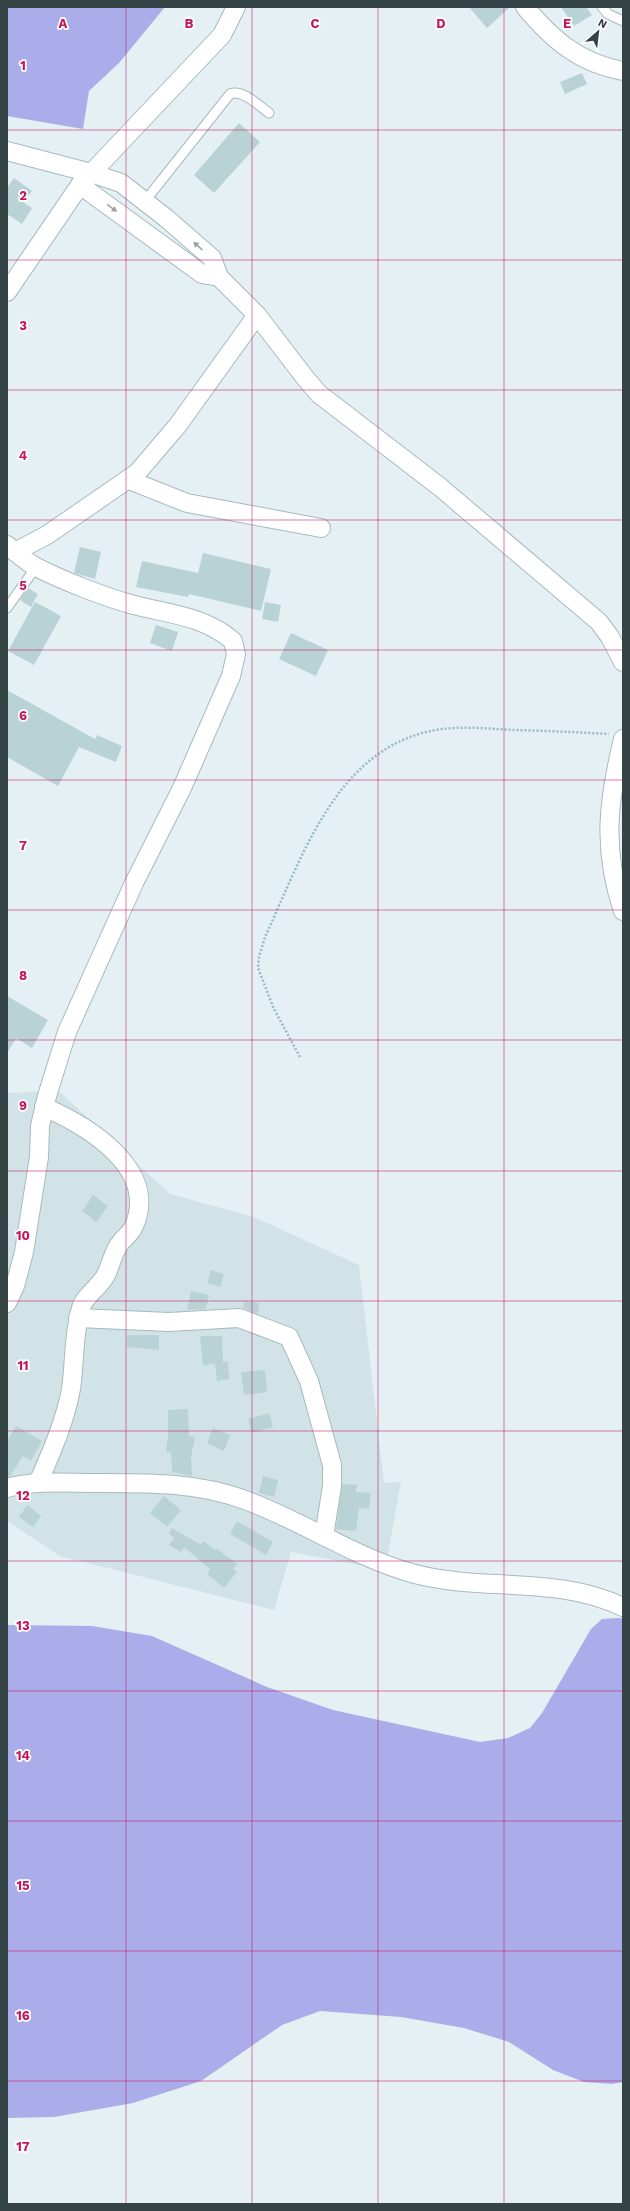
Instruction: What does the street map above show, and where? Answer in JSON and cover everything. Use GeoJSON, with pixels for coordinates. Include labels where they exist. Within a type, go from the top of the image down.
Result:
{"type":"FeatureCollection","features":[{"type":"Feature","properties":{"kind":"street"},"geometry":{"type":"LineString","coordinates":[[7,292],[86,179],[222,35],[236,7]]}},
{"type":"Feature","properties":{"kind":"street"},"geometry":{"type":"LineString","coordinates":[[525,7],[545,30],[567,49],[600,65],[623,71]]}},
{"type":"Feature","properties":{"kind":"street"},"geometry":{"type":"LineString","coordinates":[[7,151],[86,179],[121,183],[145,201],[212,258],[220,278],[257,316],[319,394],[434,482],[599,622],[610,637],[623,662]]}},
{"type":"Feature","properties":{"kind":"street"},"geometry":{"type":"LineString","coordinates":[[86,179],[202,274],[220,278]]}},
{"type":"Feature","properties":{"kind":"street"},"geometry":{"type":"LineString","coordinates":[[11,548],[47,535],[129,480],[137,473],[162,446],[257,316]]}},
{"type":"Feature","properties":{"kind":"street"},"geometry":{"type":"LineString","coordinates":[[129,480],[187,503],[321,528]]}},
{"type":"Feature","properties":{"kind":"street"},"geometry":{"type":"LineString","coordinates":[[7,1303],[15,1286],[24,1252],[44,1107],[67,1032],[134,883],[182,788],[231,676],[236,654],[233,641],[221,631],[209,624],[193,618],[132,604],[36,567],[11,548]]}},
{"type":"Feature","properties":{"kind":"street"},"geometry":{"type":"LineString","coordinates":[[617,736],[610,798],[608,842],[623,911]]}},
{"type":"Feature","properties":{"kind":"street"},"geometry":{"type":"LineString","coordinates":[[38,1483],[57,1437],[69,1398],[78,1318],[84,1300],[100,1285],[119,1244],[134,1226],[139,1195],[130,1170],[123,1160],[74,1121],[44,1107]]}},
{"type":"Feature","properties":{"kind":"street"},"geometry":{"type":"LineString","coordinates":[[78,1318],[169,1322],[239,1318],[289,1337],[309,1381],[332,1465],[332,1486],[324,1536]]}},
{"type":"Feature","properties":{"kind":"street"},"geometry":{"type":"LineString","coordinates":[[7,1488],[38,1483],[141,1482],[187,1486],[245,1500],[373,1559],[417,1574],[491,1583],[542,1586],[598,1596],[623,1607]]}},
{"type":"Feature","properties":{"kind":"lane"},"geometry":{"type":"LineString","coordinates":[[602,7],[608,14],[623,21]]}},
{"type":"Feature","properties":{"kind":"lane"},"geometry":{"type":"LineString","coordinates":[[145,201],[230,94],[237,92],[269,113]]}},
{"type":"Feature","properties":{"kind":"lane"},"geometry":{"type":"LineString","coordinates":[[7,608],[36,567]]}},
{"type":"Feature","properties":{"kind":"path"},"geometry":{"type":"LineString","coordinates":[[300,1057],[274,1009],[258,968],[259,957],[265,937],[318,824],[339,792],[356,772],[381,752],[404,741],[442,729],[478,728],[617,736]]}},
{"type":"Feature","properties":{"kind":"shaded area"},"geometry":{"type":"Polygon","coordinates":[[[7,7],[165,7],[119,63],[89,91],[83,129],[7,116],[7,7]]]}},
{"type":"Feature","properties":{"kind":"shaded area"},"geometry":{"type":"Polygon","coordinates":[[[59,1091],[170,1194],[254,1217],[359,1265],[384,1483],[401,1482],[385,1570],[291,1552],[274,1610],[60,1556],[7,1521],[7,1093],[59,1091]]]}},
{"type":"Feature","properties":{"kind":"shaded area"},"geometry":{"type":"Polygon","coordinates":[[[602,1619],[623,1619],[623,2082],[612,2084],[584,2082],[553,2070],[509,2042],[464,2028],[401,2017],[320,2011],[282,2025],[201,2081],[133,2103],[54,2117],[7,2118],[7,1625],[92,1626],[152,1636],[267,1687],[333,1710],[480,1742],[508,1738],[530,1728],[542,1713],[591,1629],[602,1619]]]}},
{"type":"Feature","properties":{"kind":"building"},"geometry":{"type":"Polygon","coordinates":[[[469,7],[510,7],[487,28],[469,7]]]}},
{"type":"Feature","properties":{"kind":"building"},"geometry":{"type":"Polygon","coordinates":[[[561,7],[586,7],[592,15],[574,26],[561,7]]]}},
{"type":"Feature","properties":{"kind":"building"},"geometry":{"type":"Polygon","coordinates":[[[582,73],[587,84],[565,94],[560,82],[582,73]]]}},
{"type":"Feature","properties":{"kind":"building"},"geometry":{"type":"Polygon","coordinates":[[[239,123],[260,142],[214,193],[194,175],[239,123]]]}},
{"type":"Feature","properties":{"kind":"building"},"geometry":{"type":"Polygon","coordinates":[[[14,178],[32,191],[23,202],[32,208],[22,224],[7,214],[7,188],[14,178]]]}},
{"type":"Feature","properties":{"kind":"building"},"geometry":{"type":"Polygon","coordinates":[[[80,547],[101,552],[95,579],[74,573],[80,547]]]}},
{"type":"Feature","properties":{"kind":"building"},"geometry":{"type":"Polygon","coordinates":[[[203,553],[271,569],[261,611],[189,594],[188,597],[136,587],[142,561],[198,573],[203,553]]]}},
{"type":"Feature","properties":{"kind":"building"},"geometry":{"type":"Polygon","coordinates":[[[28,588],[38,594],[31,607],[20,600],[28,588]]]}},
{"type":"Feature","properties":{"kind":"building"},"geometry":{"type":"Polygon","coordinates":[[[35,602],[61,616],[34,665],[8,651],[35,602]]]}},
{"type":"Feature","properties":{"kind":"building"},"geometry":{"type":"Polygon","coordinates":[[[265,602],[281,605],[278,622],[262,619],[265,602]]]}},
{"type":"Feature","properties":{"kind":"building"},"geometry":{"type":"Polygon","coordinates":[[[156,625],[178,632],[172,651],[150,643],[156,625]]]}},
{"type":"Feature","properties":{"kind":"building"},"geometry":{"type":"Polygon","coordinates":[[[291,633],[328,650],[316,676],[279,659],[291,633]]]}},
{"type":"Feature","properties":{"kind":"building"},"geometry":{"type":"Polygon","coordinates":[[[7,690],[95,739],[97,735],[122,746],[116,762],[79,747],[58,786],[7,757],[7,690]]]}},
{"type":"Feature","properties":{"kind":"building"},"geometry":{"type":"Polygon","coordinates":[[[7,996],[48,1020],[32,1048],[16,1038],[7,1053],[7,996]]]}},
{"type":"Feature","properties":{"kind":"building"},"geometry":{"type":"Polygon","coordinates":[[[93,1195],[108,1206],[96,1222],[82,1211],[93,1195]]]}},
{"type":"Feature","properties":{"kind":"building"},"geometry":{"type":"Polygon","coordinates":[[[211,1270],[224,1274],[220,1287],[207,1283],[211,1270]]]}},
{"type":"Feature","properties":{"kind":"building"},"geometry":{"type":"Polygon","coordinates":[[[191,1291],[209,1295],[206,1309],[187,1310],[191,1291]]]}},
{"type":"Feature","properties":{"kind":"building"},"geometry":{"type":"Polygon","coordinates":[[[244,1301],[259,1303],[258,1314],[243,1308],[244,1301]]]}},
{"type":"Feature","properties":{"kind":"building"},"geometry":{"type":"Polygon","coordinates":[[[127,1335],[159,1335],[159,1350],[127,1347],[127,1335]]]}},
{"type":"Feature","properties":{"kind":"building"},"geometry":{"type":"Polygon","coordinates":[[[200,1336],[222,1336],[223,1362],[228,1362],[229,1379],[217,1381],[215,1364],[203,1365],[200,1336]]]}},
{"type":"Feature","properties":{"kind":"building"},"geometry":{"type":"Polygon","coordinates":[[[265,1370],[267,1392],[244,1395],[241,1372],[265,1370]]]}},
{"type":"Feature","properties":{"kind":"building"},"geometry":{"type":"Polygon","coordinates":[[[188,1409],[189,1436],[195,1437],[191,1457],[192,1476],[172,1472],[171,1453],[166,1452],[168,1436],[168,1410],[188,1409]]]}},
{"type":"Feature","properties":{"kind":"building"},"geometry":{"type":"Polygon","coordinates":[[[269,1413],[273,1427],[252,1433],[248,1419],[269,1413]]]}},
{"type":"Feature","properties":{"kind":"building"},"geometry":{"type":"Polygon","coordinates":[[[16,1426],[42,1441],[31,1461],[23,1456],[10,1476],[7,1477],[7,1441],[16,1426]]]}},
{"type":"Feature","properties":{"kind":"building"},"geometry":{"type":"Polygon","coordinates":[[[213,1428],[230,1435],[224,1451],[207,1443],[213,1428]]]}},
{"type":"Feature","properties":{"kind":"building"},"geometry":{"type":"Polygon","coordinates":[[[263,1476],[278,1480],[274,1497],[259,1493],[263,1476]]]}},
{"type":"Feature","properties":{"kind":"building"},"geometry":{"type":"Polygon","coordinates":[[[342,1484],[357,1485],[356,1492],[371,1493],[369,1509],[359,1508],[356,1531],[336,1529],[342,1484]]]}},
{"type":"Feature","properties":{"kind":"building"},"geometry":{"type":"Polygon","coordinates":[[[164,1496],[181,1510],[167,1527],[150,1513],[164,1496]]]}},
{"type":"Feature","properties":{"kind":"building"},"geometry":{"type":"Polygon","coordinates":[[[27,1505],[41,1516],[33,1527],[19,1517],[27,1505]]]}},
{"type":"Feature","properties":{"kind":"building"},"geometry":{"type":"Polygon","coordinates":[[[237,1521],[273,1542],[266,1555],[230,1534],[237,1521]]]}},
{"type":"Feature","properties":{"kind":"building"},"geometry":{"type":"Polygon","coordinates":[[[172,1528],[201,1545],[204,1541],[237,1564],[233,1569],[237,1572],[224,1588],[207,1574],[210,1569],[184,1547],[181,1552],[169,1545],[174,1538],[169,1533],[172,1528]]]}}]}
